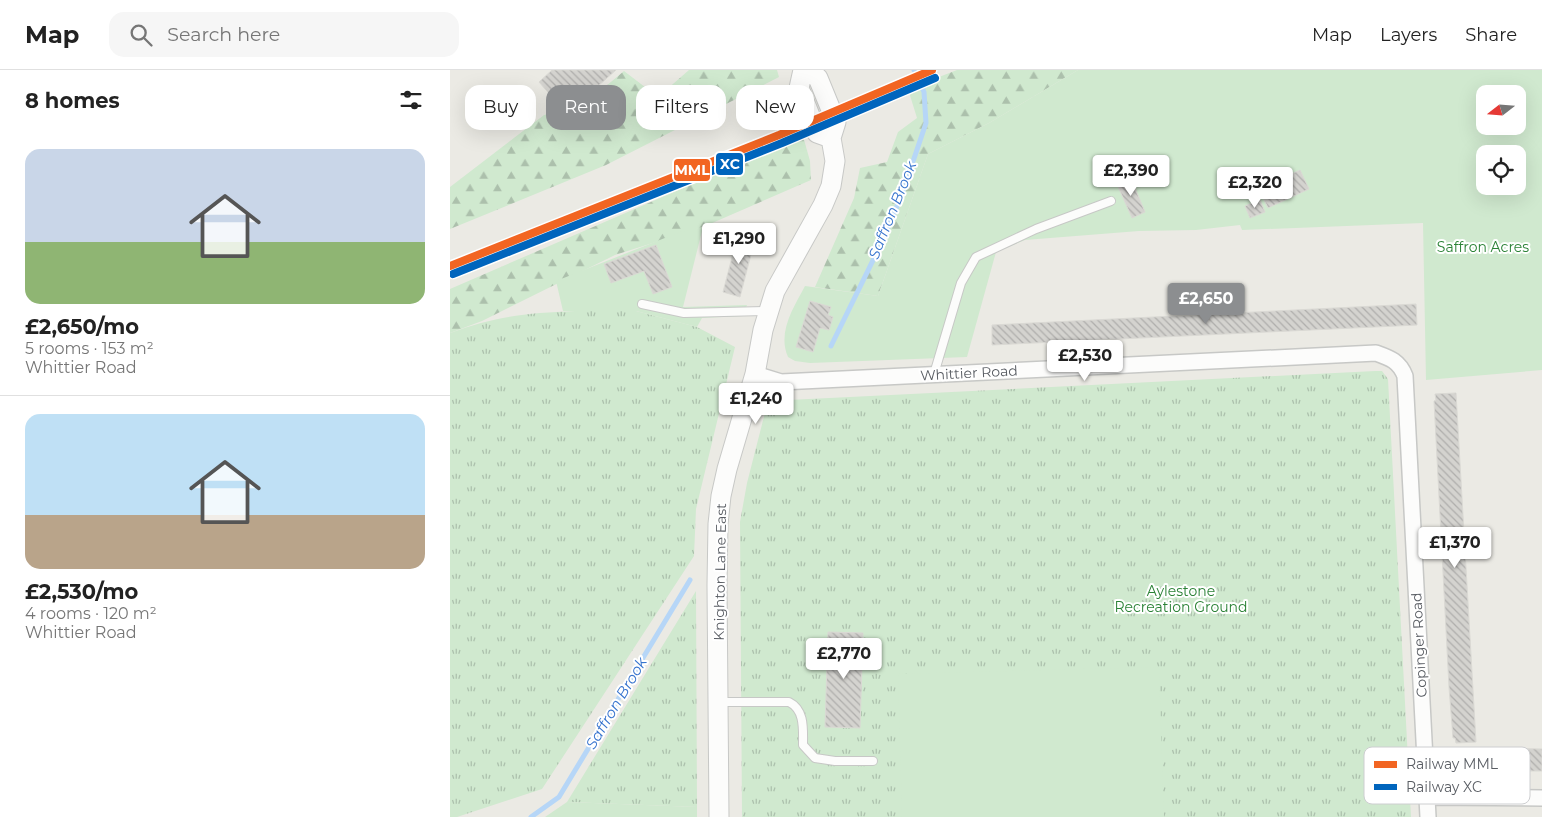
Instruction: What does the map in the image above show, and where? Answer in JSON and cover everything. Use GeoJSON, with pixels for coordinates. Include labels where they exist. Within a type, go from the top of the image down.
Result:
{"type":"FeatureCollection","features":[{"type":"Feature","properties":{"kind":"street","name":"Knighton Lane East"},"geometry":{"type":"LineString","coordinates":[[719,817],[718,524],[726,470],[755,374],[768,311],[780,283],[823,205],[831,186],[835,161],[831,138],[836,122],[818,78],[804,70]]}},
{"type":"Feature","properties":{"kind":"street","name":"Whittier Road"},"geometry":{"type":"LineString","coordinates":[[755,374],[781,382],[1376,353],[1392,358]]}},
{"type":"Feature","properties":{"kind":"street","name":"Copinger Road"},"geometry":{"type":"LineString","coordinates":[[1392,358],[1401,366],[1405,376],[1424,747]]}},
{"type":"Feature","properties":{"kind":"street","name":"Copinger Road"},"geometry":{"type":"LineString","coordinates":[[1427,804],[1428,817]]}},
{"type":"Feature","properties":{"kind":"lane"},"geometry":{"type":"LineString","coordinates":[[934,374],[962,283],[976,257],[1036,229],[1111,201]]}},
{"type":"Feature","properties":{"kind":"lane"},"geometry":{"type":"LineString","coordinates":[[642,304],[684,314],[768,311]]}},
{"type":"Feature","properties":{"kind":"lane"},"geometry":{"type":"LineString","coordinates":[[718,702],[789,702],[796,706],[802,719],[803,745],[816,758],[834,761],[872,761]]}},
{"type":"Feature","properties":{"kind":"green space"},"geometry":{"type":"Polygon","coordinates":[[[689,70],[777,70],[779,77],[763,85],[736,85],[736,99],[726,104],[726,85],[672,85],[689,70]]]}},
{"type":"Feature","properties":{"kind":"green space"},"geometry":{"type":"Polygon","coordinates":[[[957,70],[1078,70],[989,123],[928,154],[878,296],[815,287],[854,198],[860,168],[887,162],[898,132],[917,118],[908,89],[957,70]]]}},
{"type":"Feature","properties":{"kind":"green space","name":"Saffron Acres"},"geometry":{"type":"Polygon","coordinates":[[[1078,70],[1542,70],[1542,370],[1426,380],[1423,223],[1242,230],[1240,225],[1196,230],[1139,231],[1025,240],[996,252],[967,357],[810,363],[795,361],[788,357],[784,338],[788,320],[805,286],[878,296],[928,154],[989,123],[1078,70]]]}},
{"type":"Feature","properties":{"kind":"green space"},"geometry":{"type":"Polygon","coordinates":[[[624,71],[642,85],[636,85],[636,130],[675,130],[606,165],[450,229],[450,187],[524,130],[536,130],[536,121],[544,115],[546,115],[546,130],[626,130],[626,85],[607,85],[624,71]]]}},
{"type":"Feature","properties":{"kind":"green space"},"geometry":{"type":"Polygon","coordinates":[[[803,136],[810,161],[811,180],[703,227],[615,255],[482,321],[450,333],[450,289],[803,136]]]}},
{"type":"Feature","properties":{"kind":"green space"},"geometry":{"type":"Polygon","coordinates":[[[703,227],[683,307],[747,305],[743,316],[702,318],[697,327],[636,311],[563,311],[556,281],[680,232],[703,227]]]}},
{"type":"Feature","properties":{"kind":"green space"},"geometry":{"type":"Polygon","coordinates":[[[575,311],[636,311],[697,327],[735,347],[696,509],[694,556],[542,789],[457,817],[450,817],[450,333],[466,327],[512,316],[575,311]]]}},
{"type":"Feature","properties":{"kind":"green space","name":"Aylestone Recreation Ground"},"geometry":{"type":"Polygon","coordinates":[[[1382,371],[1388,379],[1407,747],[1364,747],[1364,804],[1410,804],[1411,817],[742,817],[740,522],[747,483],[768,401],[1382,371]]]}},
{"type":"Feature","properties":{"kind":"green space"},"geometry":{"type":"Polygon","coordinates":[[[696,591],[697,807],[567,802],[696,591]]]}},
{"type":"Feature","properties":{"kind":"green space"},"geometry":{"type":"Polygon","coordinates":[[[1159,667],[1164,817],[902,817],[898,674],[1159,667]]]}},
{"type":"Feature","properties":{"kind":"green space"},"geometry":{"type":"Polygon","coordinates":[[[567,802],[697,807],[697,817],[545,817],[567,802]]]}},
{"type":"Feature","properties":{"kind":"building"},"geometry":{"type":"Polygon","coordinates":[[[552,70],[616,70],[599,85],[546,85],[546,90],[539,82],[552,70]]]}},
{"type":"Feature","properties":{"kind":"building"},"geometry":{"type":"Polygon","coordinates":[[[1300,170],[1309,189],[1268,208],[1259,189],[1300,170]]]}},
{"type":"Feature","properties":{"kind":"building"},"geometry":{"type":"Polygon","coordinates":[[[1130,176],[1145,212],[1132,218],[1116,182],[1130,176]]]}},
{"type":"Feature","properties":{"kind":"building"},"geometry":{"type":"Polygon","coordinates":[[[1260,200],[1265,212],[1250,218],[1245,206],[1260,200]]]}},
{"type":"Feature","properties":{"kind":"building"},"geometry":{"type":"Polygon","coordinates":[[[738,234],[755,239],[740,297],[723,292],[738,234]]]}},
{"type":"Feature","properties":{"kind":"building"},"geometry":{"type":"Polygon","coordinates":[[[656,245],[672,287],[653,294],[644,271],[611,283],[604,264],[656,245]]]}},
{"type":"Feature","properties":{"kind":"building"},"geometry":{"type":"Polygon","coordinates":[[[810,301],[831,307],[828,315],[833,317],[829,330],[820,328],[813,352],[796,347],[810,301]]]}},
{"type":"Feature","properties":{"kind":"building"},"geometry":{"type":"Polygon","coordinates":[[[1416,304],[1417,325],[992,345],[992,325],[1416,304]]]}},
{"type":"Feature","properties":{"kind":"building"},"geometry":{"type":"Polygon","coordinates":[[[1456,393],[1476,742],[1456,743],[1455,738],[1453,738],[1449,687],[1434,401],[1436,400],[1435,394],[1456,393]]]}},
{"type":"Feature","properties":{"kind":"building"},"geometry":{"type":"Polygon","coordinates":[[[828,632],[863,633],[860,728],[825,727],[828,632]]]}},
{"type":"Feature","properties":{"kind":"building"},"geometry":{"type":"Polygon","coordinates":[[[1530,749],[1542,749],[1542,771],[1530,771],[1530,749]]]}},
{"type":"Feature","properties":{"kind":"waterway","name":"Saffron Brook"},"geometry":{"type":"LineString","coordinates":[[831,346],[880,246],[901,197],[926,123],[924,92],[914,70]]}},
{"type":"Feature","properties":{"kind":"waterway","name":"Saffron Brook"},"geometry":{"type":"LineString","coordinates":[[531,817],[559,797],[690,580]]}},
{"type":"Feature","properties":{"kind":"rail line","name":"MML"},"geometry":{"type":"LineString","coordinates":[[450,266],[779,135],[932,70]]}},
{"type":"Feature","properties":{"kind":"rail line","name":"XC"},"geometry":{"type":"LineString","coordinates":[[453,274],[782,143],[935,78]]}}]}
